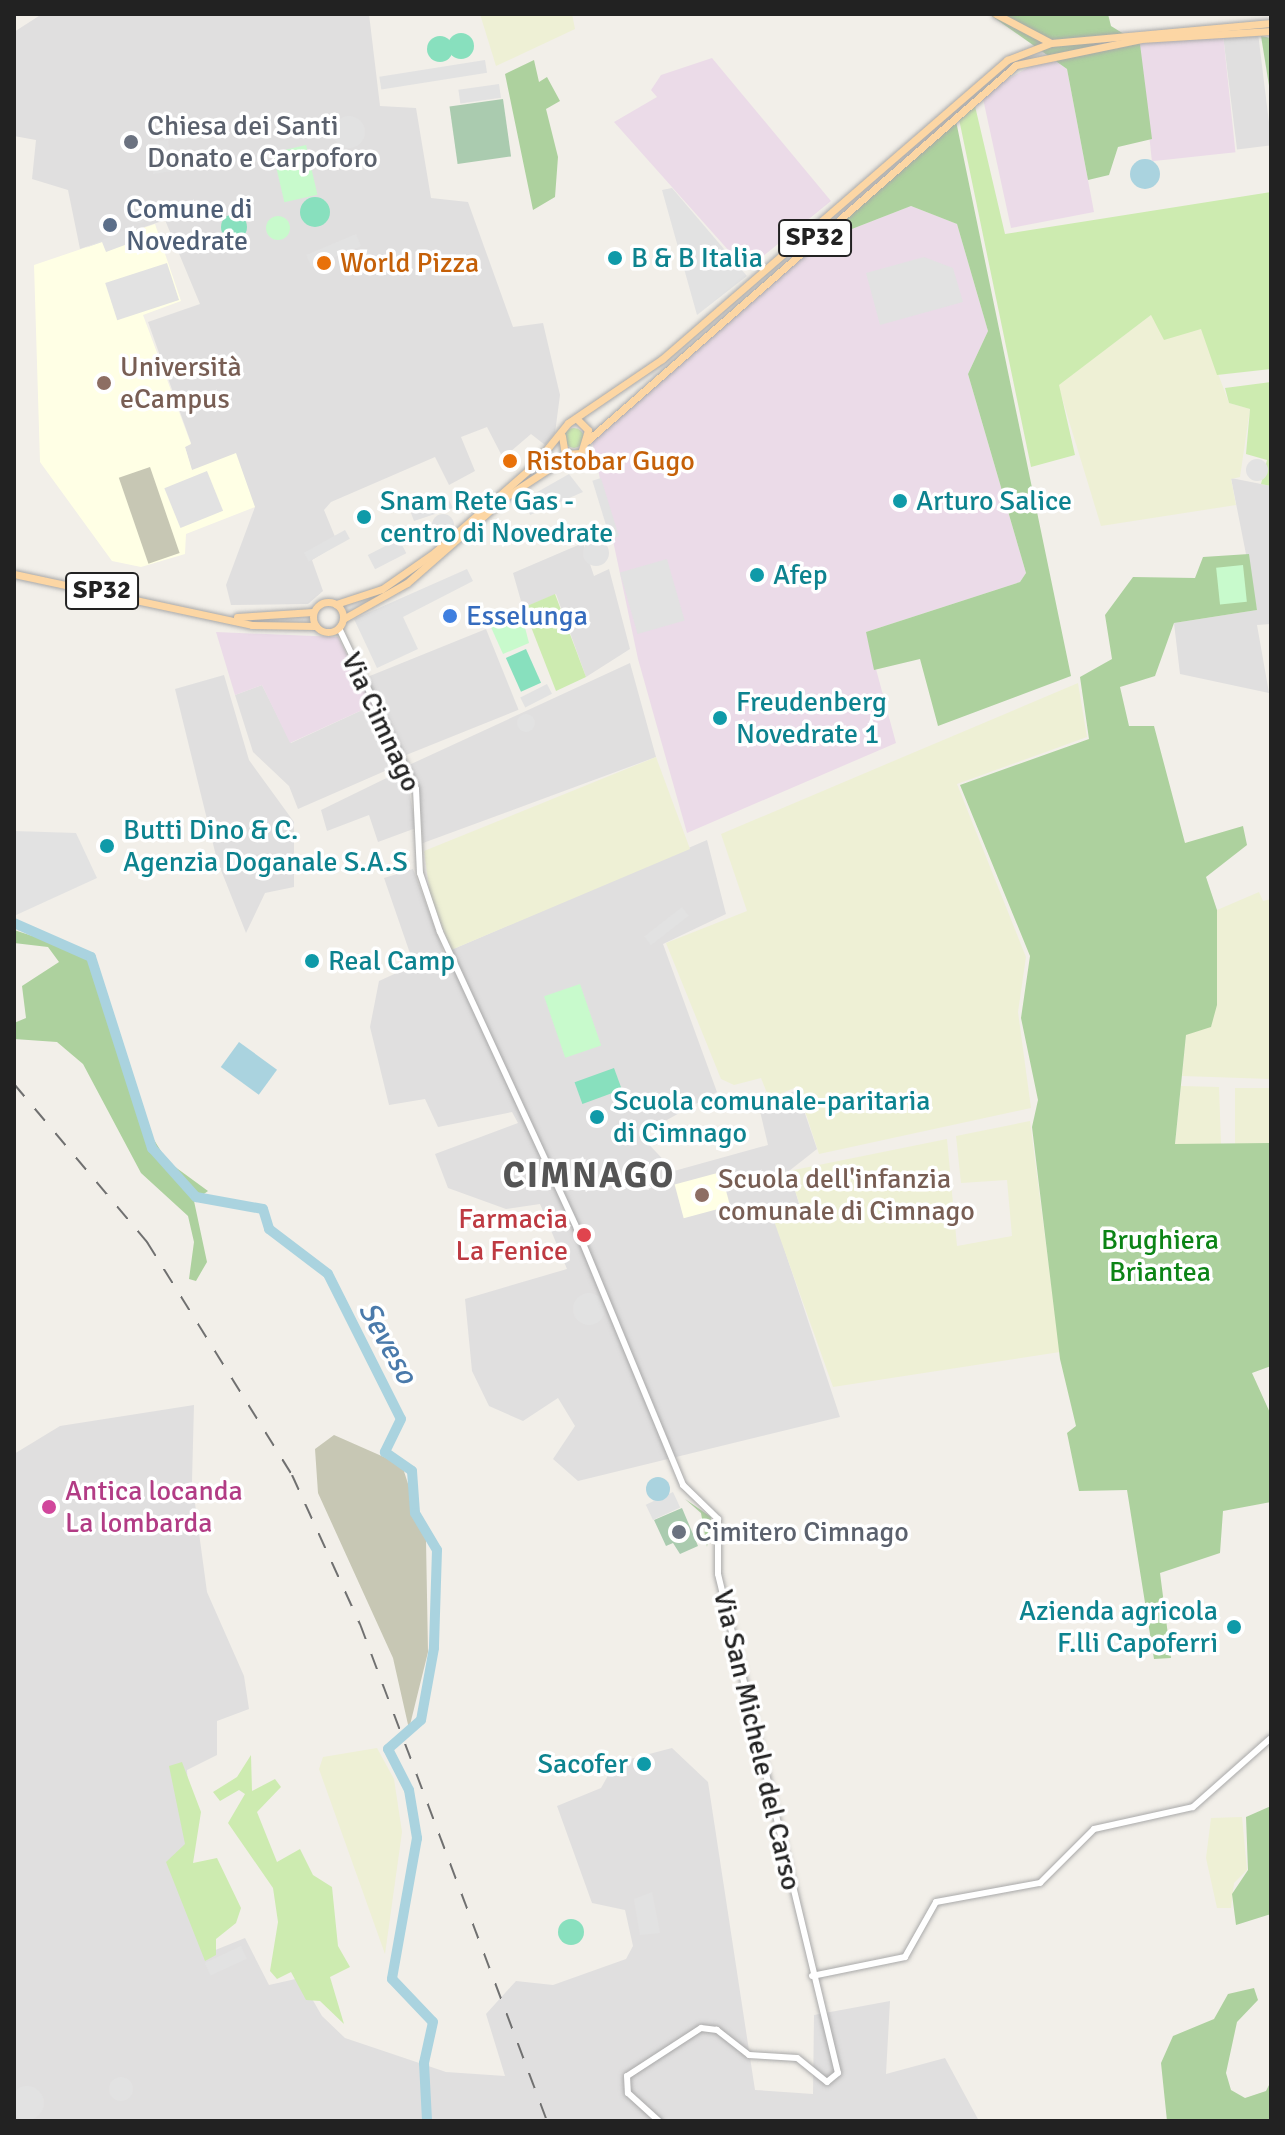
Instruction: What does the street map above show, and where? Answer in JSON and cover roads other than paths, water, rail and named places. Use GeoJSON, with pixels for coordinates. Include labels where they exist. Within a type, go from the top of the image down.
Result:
{"type":"FeatureCollection","features":[{"type":"Feature","properties":{"kind":"main road"},"geometry":{"type":"LineString","coordinates":[[996,14],[1051,43]]}},
{"type":"Feature","properties":{"kind":"main road","name":"SP32"},"geometry":{"type":"LineString","coordinates":[[336,604],[410,572],[577,419],[662,359],[988,72],[1051,43],[1271,23]]}},
{"type":"Feature","properties":{"kind":"main road","name":"SP32"},"geometry":{"type":"LineString","coordinates":[[587,441],[1016,65],[1141,39],[1271,31]]}},
{"type":"Feature","properties":{"kind":"main road"},"geometry":{"type":"LineString","coordinates":[[343,619],[336,604],[322,603],[313,612],[315,626],[335,630],[343,619],[407,583],[504,498],[568,456],[581,453],[587,441],[587,426],[577,419]]}},
{"type":"Feature","properties":{"kind":"main road"},"geometry":{"type":"LineString","coordinates":[[562,433],[568,456]]}},
{"type":"Feature","properties":{"kind":"main road","name":"SP32"},"geometry":{"type":"LineString","coordinates":[[14,574],[252,625],[315,626]]}},
{"type":"Feature","properties":{"kind":"main road","name":"SP32"},"geometry":{"type":"LineString","coordinates":[[189,610],[258,619],[313,612]]}},
{"type":"Feature","properties":{"kind":"street","name":"Via Cimnago"},"geometry":{"type":"LineString","coordinates":[[335,630],[416,789],[420,873],[446,946]]}},
{"type":"Feature","properties":{"kind":"street","name":"Via San Michele del Carso"},"geometry":{"type":"LineString","coordinates":[[446,946],[577,1229],[683,1485],[718,1519],[718,1574],[836,2067],[829,2082],[797,2058],[749,2055],[717,2030],[698,2028],[627,2076],[628,2093],[659,2121]]}},
{"type":"Feature","properties":{"kind":"street"},"geometry":{"type":"LineString","coordinates":[[812,1976],[905,1957],[936,1902],[1048,1879],[1094,1829],[1193,1807],[1271,1738]]}},
{"type":"Feature","properties":{"kind":"water"},"geometry":{"type":"Polygon","coordinates":[[[1145,159],[1156,163],[1160,174],[1156,185],[1145,189],[1134,185],[1130,174],[1134,163],[1145,159]]]}},
{"type":"Feature","properties":{"kind":"water"},"geometry":{"type":"Polygon","coordinates":[[[239,1042],[277,1070],[259,1095],[221,1067],[239,1042]]]}},
{"type":"Feature","properties":{"kind":"water"},"geometry":{"type":"Polygon","coordinates":[[[658,1477],[666,1481],[670,1489],[666,1497],[658,1501],[650,1497],[646,1489],[650,1481],[658,1477]]]}},
{"type":"Feature","properties":{"kind":"waterway","name":"Seveso"},"geometry":{"type":"LineString","coordinates":[[14,923],[91,957],[152,1148],[196,1197],[263,1209],[269,1229],[328,1274],[401,1419],[385,1452],[412,1471],[415,1513],[437,1550],[434,1648],[421,1720],[388,1749],[409,1790],[417,1838],[392,1979],[433,2022],[424,2063],[427,2121]]}},
{"type":"Feature","properties":{"kind":"railway"},"geometry":{"type":"LineString","coordinates":[[14,1084],[147,1242],[292,1475],[360,1624],[547,2121]]}},
{"type":"Feature","properties":{"kind":"place","name":"Chiesa dei Santi Donato e Carpoforo"},"geometry":{"type":"Point","coordinates":[131,142]}},
{"type":"Feature","properties":{"kind":"place","name":"Comune di Novedrate"},"geometry":{"type":"Point","coordinates":[110,225]}},
{"type":"Feature","properties":{"kind":"place","name":"B & B Italia"},"geometry":{"type":"Point","coordinates":[615,258]}},
{"type":"Feature","properties":{"kind":"place","name":"World Pizza"},"geometry":{"type":"Point","coordinates":[324,263]}},
{"type":"Feature","properties":{"kind":"place","name":"Università eCampus"},"geometry":{"type":"Point","coordinates":[104,383]}},
{"type":"Feature","properties":{"kind":"place","name":"Ristobar Gugo"},"geometry":{"type":"Point","coordinates":[510,461]}},
{"type":"Feature","properties":{"kind":"place","name":"Arturo Salice"},"geometry":{"type":"Point","coordinates":[900,501]}},
{"type":"Feature","properties":{"kind":"place","name":"Snam Rete Gas - centro di Novedrate"},"geometry":{"type":"Point","coordinates":[364,517]}},
{"type":"Feature","properties":{"kind":"place","name":"Afep"},"geometry":{"type":"Point","coordinates":[757,575]}},
{"type":"Feature","properties":{"kind":"place","name":"Esselunga"},"geometry":{"type":"Point","coordinates":[450,616]}},
{"type":"Feature","properties":{"kind":"place","name":"Freudenberg Novedrate 1"},"geometry":{"type":"Point","coordinates":[720,718]}},
{"type":"Feature","properties":{"kind":"place","name":"Butti Dino & C. Agenzia Doganale S.A.S"},"geometry":{"type":"Point","coordinates":[107,846]}},
{"type":"Feature","properties":{"kind":"place","name":"Real Camp"},"geometry":{"type":"Point","coordinates":[312,961]}},
{"type":"Feature","properties":{"kind":"place","name":"Scuola comunale-paritaria di Cimnago"},"geometry":{"type":"Point","coordinates":[597,1117]}},
{"type":"Feature","properties":{"kind":"place","name":"Scuola dell'infanzia comunale di Cimnago"},"geometry":{"type":"Point","coordinates":[702,1195]}},
{"type":"Feature","properties":{"kind":"place","name":"Farmacia La Fenice"},"geometry":{"type":"Point","coordinates":[584,1235]}},
{"type":"Feature","properties":{"kind":"place","name":"Antica locanda La lombarda"},"geometry":{"type":"Point","coordinates":[49,1507]}},
{"type":"Feature","properties":{"kind":"place","name":"Cimitero Cimnago"},"geometry":{"type":"Point","coordinates":[679,1532]}},
{"type":"Feature","properties":{"kind":"place","name":"Azienda agricola F.lli Capoferri"},"geometry":{"type":"Point","coordinates":[1234,1627]}},
{"type":"Feature","properties":{"kind":"place","name":"Sacofer"},"geometry":{"type":"Point","coordinates":[644,1764]}},
{"type":"Feature","properties":{"kind":"district","name":"CIMNAGO"},"geometry":{"type":"Point","coordinates":[589,1176]}},
{"type":"Feature","properties":{"kind":"park label","name":"Brughiera Briantea"},"geometry":{"type":"Point","coordinates":[1160,1256]}}]}
